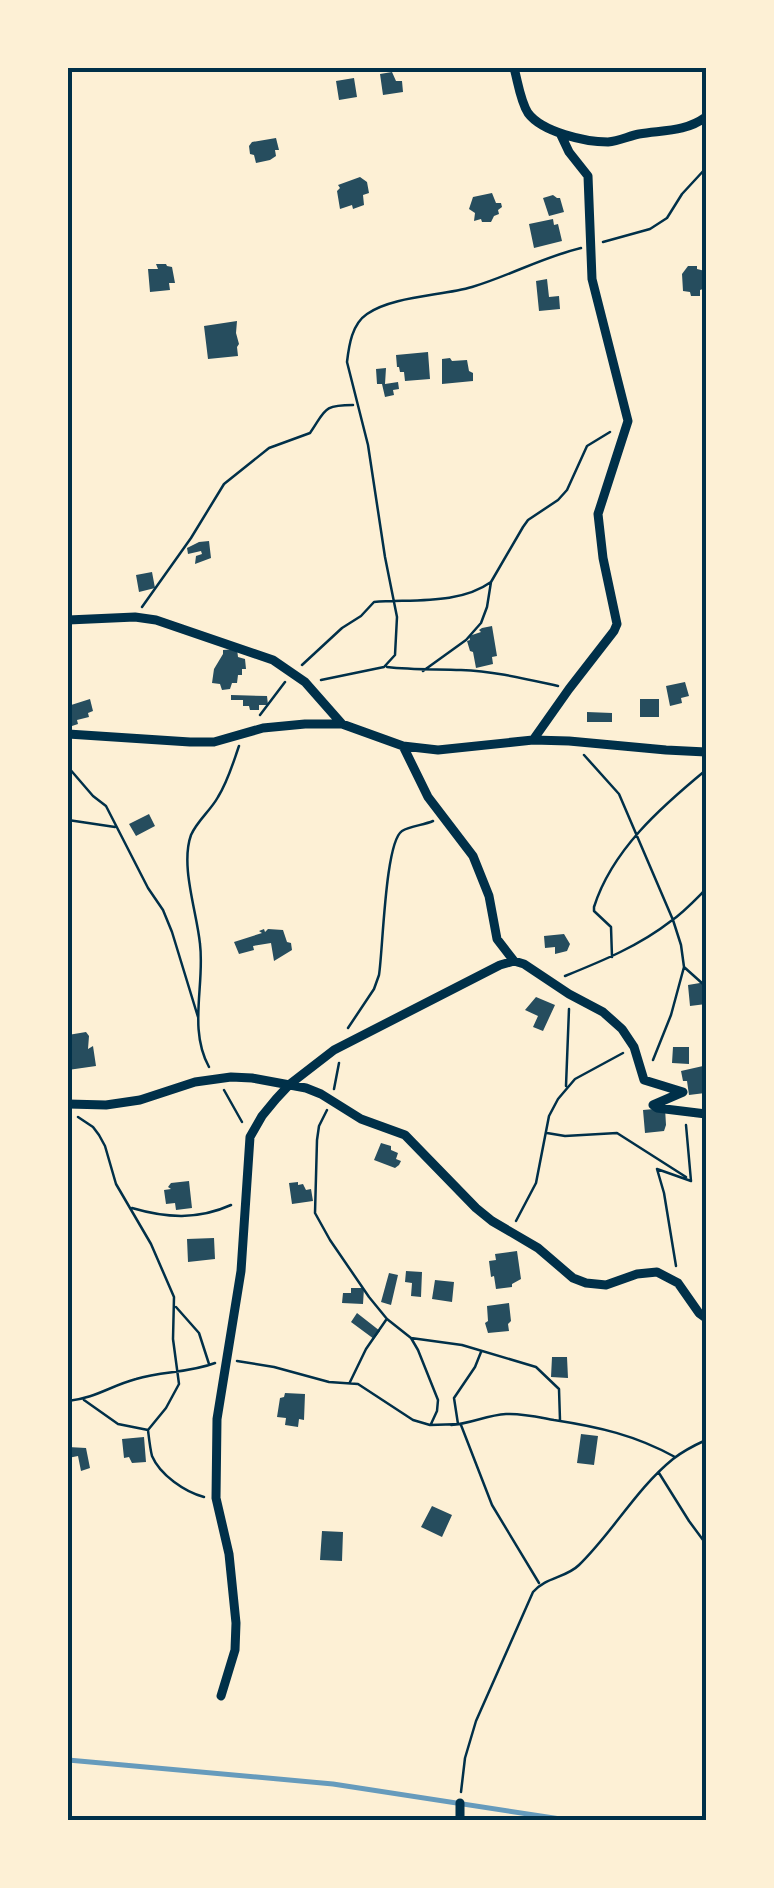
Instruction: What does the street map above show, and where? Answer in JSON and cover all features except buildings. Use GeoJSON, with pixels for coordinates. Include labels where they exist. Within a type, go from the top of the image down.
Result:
{"type":"FeatureCollection","features":[{"type":"Feature","properties":{"kind":"street"},"geometry":{"type":"LineString","coordinates":[[514,68],[530,115],[580,139],[612,142],[692,127],[706,117]]}},
{"type":"Feature","properties":{"kind":"street"},"geometry":{"type":"LineString","coordinates":[[534,740],[617,624],[598,514],[628,421],[592,280],[588,176],[569,152],[560,132]]}},
{"type":"Feature","properties":{"kind":"street"},"geometry":{"type":"LineString","coordinates":[[68,620],[156,620],[243,648],[273,660],[305,682],[342,724]]}},
{"type":"Feature","properties":{"kind":"street"},"geometry":{"type":"LineString","coordinates":[[68,734],[214,742],[263,728],[342,724],[403,746],[438,750],[534,740],[706,752]]}},
{"type":"Feature","properties":{"kind":"street"},"geometry":{"type":"LineString","coordinates":[[403,746],[428,797],[473,856],[489,896],[496,939],[514,960],[616,1022],[634,1047],[644,1080],[683,1092],[653,1104],[657,1108],[706,1114]]}},
{"type":"Feature","properties":{"kind":"street"},"geometry":{"type":"LineString","coordinates":[[221,1696],[234,1650],[236,1623],[229,1554],[216,1498],[217,1418],[241,1271],[250,1137],[262,1116],[290,1084],[334,1050],[514,960]]}},
{"type":"Feature","properties":{"kind":"street"},"geometry":{"type":"LineString","coordinates":[[68,1104],[106,1105],[140,1100],[216,1078],[252,1078],[306,1088],[361,1119],[405,1136],[476,1208],[538,1248],[573,1278],[586,1284],[606,1285],[648,1271],[657,1272],[678,1283],[706,1318]]}},
{"type":"Feature","properties":{"kind":"street"},"geometry":{"type":"LineString","coordinates":[[460,1803],[460,1820]]}},
{"type":"Feature","properties":{"kind":"path"},"geometry":{"type":"LineString","coordinates":[[384,667],[392,661],[397,648],[397,616],[368,445],[347,362],[358,323],[368,313],[406,300],[472,287],[569,251],[650,229],[668,218],[682,194],[706,168]]}},
{"type":"Feature","properties":{"kind":"path"},"geometry":{"type":"LineString","coordinates":[[135,617],[224,484],[269,448],[310,434],[322,412],[330,407],[356,404]]}},
{"type":"Feature","properties":{"kind":"path"},"geometry":{"type":"LineString","coordinates":[[423,672],[466,640],[480,623],[491,582],[510,547],[528,520],[566,490],[588,446],[628,421]]}},
{"type":"Feature","properties":{"kind":"path"},"geometry":{"type":"LineString","coordinates":[[250,1137],[205,1060],[198,1031],[201,956],[189,880],[190,837],[218,798],[243,735],[294,674],[369,605],[464,594],[491,582]]}},
{"type":"Feature","properties":{"kind":"path"},"geometry":{"type":"LineString","coordinates":[[305,682],[384,667],[491,673],[569,689]]}},
{"type":"Feature","properties":{"kind":"path"},"geometry":{"type":"LineString","coordinates":[[569,741],[619,794],[681,945],[684,966],[661,1044],[644,1080]]}},
{"type":"Feature","properties":{"kind":"path"},"geometry":{"type":"LineString","coordinates":[[68,767],[106,806],[162,910],[198,1018]]}},
{"type":"Feature","properties":{"kind":"path"},"geometry":{"type":"LineString","coordinates":[[612,957],[610,927],[594,912],[606,878],[636,835],[706,770]]}},
{"type":"Feature","properties":{"kind":"path"},"geometry":{"type":"LineString","coordinates":[[348,1028],[379,975],[386,882],[396,838],[441,817]]}},
{"type":"Feature","properties":{"kind":"path"},"geometry":{"type":"LineString","coordinates":[[68,820],[116,827]]}},
{"type":"Feature","properties":{"kind":"path"},"geometry":{"type":"LineString","coordinates":[[550,982],[644,940],[706,889]]}},
{"type":"Feature","properties":{"kind":"path"},"geometry":{"type":"LineString","coordinates":[[684,966],[704,984]]}},
{"type":"Feature","properties":{"kind":"path"},"geometry":{"type":"LineString","coordinates":[[706,978],[706,996]]}},
{"type":"Feature","properties":{"kind":"path"},"geometry":{"type":"LineString","coordinates":[[566,1088],[570,994]]}},
{"type":"Feature","properties":{"kind":"path"},"geometry":{"type":"LineString","coordinates":[[344,1046],[333,1101],[319,1126],[315,1214],[369,1297],[411,1338],[438,1400],[430,1425]]}},
{"type":"Feature","properties":{"kind":"path"},"geometry":{"type":"LineString","coordinates":[[510,1231],[536,1183],[549,1116],[566,1088],[575,1079],[634,1047]]}},
{"type":"Feature","properties":{"kind":"path"},"geometry":{"type":"LineString","coordinates":[[68,1112],[93,1126],[99,1135],[116,1184],[152,1244],[171,1287],[172,1339],[179,1384],[148,1430],[153,1459],[175,1482],[194,1494],[216,1498]]}},
{"type":"Feature","properties":{"kind":"path"},"geometry":{"type":"LineString","coordinates":[[686,1127],[692,1181]]}},
{"type":"Feature","properties":{"kind":"path"},"geometry":{"type":"LineString","coordinates":[[546,1133],[617,1133],[692,1181]]}},
{"type":"Feature","properties":{"kind":"path"},"geometry":{"type":"LineString","coordinates":[[678,1283],[670,1222],[657,1169],[692,1181]]}},
{"type":"Feature","properties":{"kind":"path"},"geometry":{"type":"LineString","coordinates":[[130,1208],[172,1218],[206,1214],[245,1198]]}},
{"type":"Feature","properties":{"kind":"path"},"geometry":{"type":"LineString","coordinates":[[174,1306],[199,1333],[209,1365]]}},
{"type":"Feature","properties":{"kind":"path"},"geometry":{"type":"LineString","coordinates":[[349,1384],[387,1318]]}},
{"type":"Feature","properties":{"kind":"path"},"geometry":{"type":"LineString","coordinates":[[411,1338],[482,1350],[536,1367],[559,1389],[560,1421]]}},
{"type":"Feature","properties":{"kind":"path"},"geometry":{"type":"LineString","coordinates":[[482,1350],[454,1398],[460,1424],[492,1505],[540,1584]]}},
{"type":"Feature","properties":{"kind":"path"},"geometry":{"type":"LineString","coordinates":[[68,1401],[97,1396],[132,1380],[226,1358],[366,1389],[400,1414],[430,1425],[460,1424],[506,1414],[560,1421],[638,1438],[676,1457]]}},
{"type":"Feature","properties":{"kind":"path"},"geometry":{"type":"LineString","coordinates":[[83,1400],[118,1424],[148,1430]]}},
{"type":"Feature","properties":{"kind":"path"},"geometry":{"type":"LineString","coordinates":[[460,1803],[465,1758],[476,1721],[533,1592],[540,1584],[574,1570],[659,1472],[706,1440]]}},
{"type":"Feature","properties":{"kind":"path"},"geometry":{"type":"LineString","coordinates":[[659,1472],[706,1544]]}},
{"type":"Feature","properties":{"kind":"waterway"},"geometry":{"type":"LineString","coordinates":[[68,1760],[333,1784],[567,1820]]}}]}
